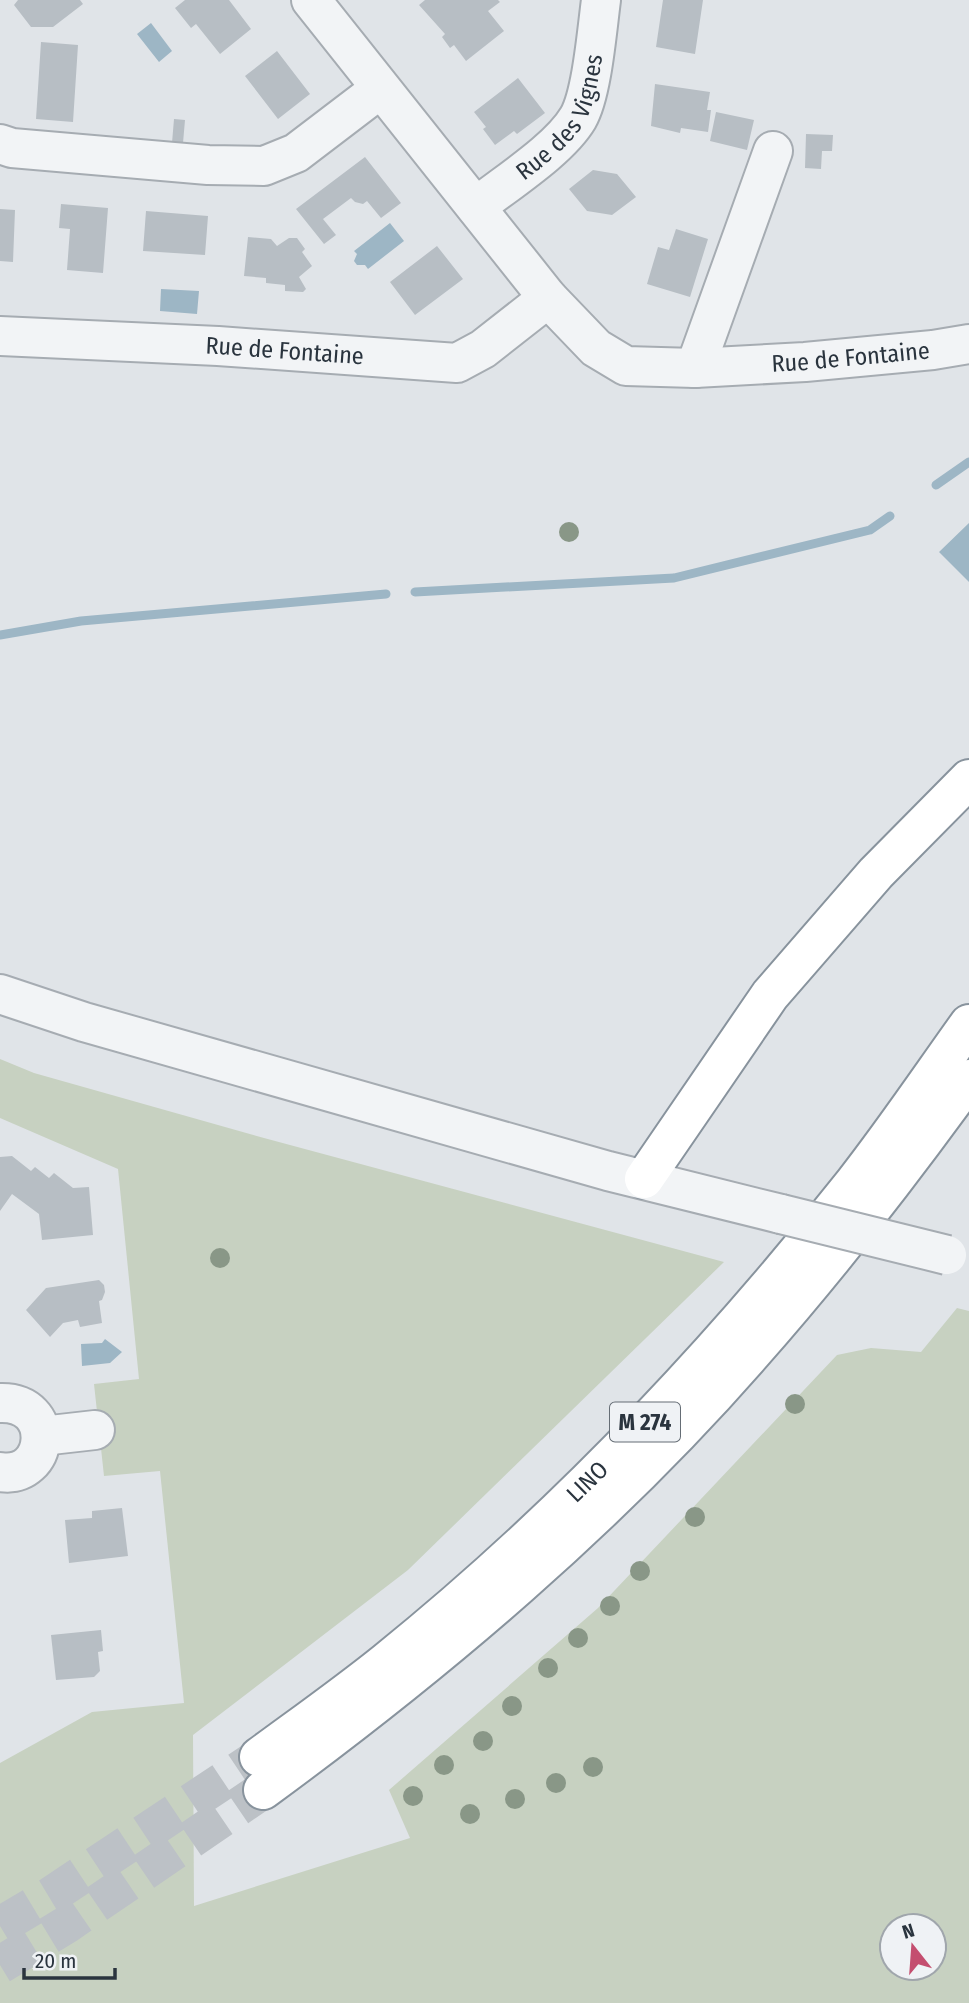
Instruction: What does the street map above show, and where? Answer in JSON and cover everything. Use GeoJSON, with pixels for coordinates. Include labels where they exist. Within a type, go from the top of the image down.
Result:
{"type":"FeatureCollection","features":[{"type":"Feature","properties":{"kind":"highway"},"geometry":{"type":"LineString","coordinates":[[644,1179],[770,995],[876,873],[969,779]]}},
{"type":"Feature","properties":{"kind":"highway","name":"LINO"},"geometry":{"type":"LineString","coordinates":[[969,1024],[855,1181],[693,1371],[527,1540],[261,1774],[409,1679],[549,1559],[614,1497],[751,1354],[892,1182],[969,1079]]}},
{"type":"Feature","properties":{"kind":"street","name":"Rue de Fontaine"},"geometry":{"type":"LineString","coordinates":[[311,0],[548,298],[596,348],[626,366],[695,368],[805,362],[969,344]]}},
{"type":"Feature","properties":{"kind":"street","name":"Rue des Vignes"},"geometry":{"type":"LineString","coordinates":[[476,207],[563,139],[579,116],[586,95],[601,0]]}},
{"type":"Feature","properties":{"kind":"street"},"geometry":{"type":"LineString","coordinates":[[0,144],[12,148],[208,165],[264,166],[296,153],[380,89]]}},
{"type":"Feature","properties":{"kind":"street"},"geometry":{"type":"LineString","coordinates":[[695,368],[773,151]]}},
{"type":"Feature","properties":{"kind":"street","name":"Rue de Fontaine"},"geometry":{"type":"LineString","coordinates":[[0,336],[218,346],[457,363],[483,349],[548,298]]}},
{"type":"Feature","properties":{"kind":"street"},"geometry":{"type":"LineString","coordinates":[[0,994],[110,1030],[608,1171],[958,1258]]}},
{"type":"Feature","properties":{"kind":"street"},"geometry":{"type":"LineString","coordinates":[[0,1403],[12,1403],[33,1414],[42,1436],[35,1457],[27,1466],[17,1471],[0,1472]]}},
{"type":"Feature","properties":{"kind":"street"},"geometry":{"type":"LineString","coordinates":[[42,1436],[95,1430]]}},
{"type":"Feature","properties":{"kind":"green space"},"geometry":{"type":"Polygon","coordinates":[[[0,1059],[34,1073],[264,1138],[724,1262],[408,1570],[193,1735],[194,1906],[410,1838],[389,1790],[598,1608],[837,1355],[871,1348],[921,1352],[957,1308],[969,1311],[969,2003],[0,2003],[0,1763],[92,1712],[184,1703],[160,1471],[104,1476],[94,1384],[139,1379],[118,1169],[0,1118],[0,1059]]]}},
{"type":"Feature","properties":{"kind":"water"},"geometry":{"type":"Polygon","coordinates":[[[151,23],[172,51],[159,62],[137,34],[151,23]]]}},
{"type":"Feature","properties":{"kind":"water"},"geometry":{"type":"Polygon","coordinates":[[[390,223],[404,241],[368,269],[365,265],[357,265],[354,261],[357,254],[354,251],[390,223]]]}},
{"type":"Feature","properties":{"kind":"water"},"geometry":{"type":"Polygon","coordinates":[[[161,289],[199,291],[197,314],[160,311],[161,289]]]}},
{"type":"Feature","properties":{"kind":"water"},"geometry":{"type":"Polygon","coordinates":[[[969,523],[969,582],[939,552],[969,523]]]}},
{"type":"Feature","properties":{"kind":"water"},"geometry":{"type":"Polygon","coordinates":[[[105,1339],[122,1352],[110,1363],[82,1366],[81,1344],[102,1343],[105,1339]]]}},
{"type":"Feature","properties":{"kind":"building"},"geometry":{"type":"Polygon","coordinates":[[[18,0],[80,0],[83,4],[53,27],[31,27],[14,5],[18,0]]]}},
{"type":"Feature","properties":{"kind":"building"},"geometry":{"type":"Polygon","coordinates":[[[185,0],[229,0],[251,29],[220,54],[196,24],[191,28],[175,8],[185,0]]]}},
{"type":"Feature","properties":{"kind":"building"},"geometry":{"type":"Polygon","coordinates":[[[425,0],[498,0],[500,2],[488,11],[504,31],[466,61],[454,45],[450,48],[442,37],[445,34],[419,5],[425,0]]]}},
{"type":"Feature","properties":{"kind":"building"},"geometry":{"type":"Polygon","coordinates":[[[663,0],[703,0],[695,54],[656,47],[663,0]]]}},
{"type":"Feature","properties":{"kind":"building"},"geometry":{"type":"Polygon","coordinates":[[[41,42],[78,45],[73,122],[36,119],[41,42]]]}},
{"type":"Feature","properties":{"kind":"building"},"geometry":{"type":"Polygon","coordinates":[[[277,51],[310,94],[278,119],[245,76],[277,51]]]}},
{"type":"Feature","properties":{"kind":"building"},"geometry":{"type":"Polygon","coordinates":[[[518,78],[545,113],[517,134],[514,131],[495,145],[474,112],[518,78]]]}},
{"type":"Feature","properties":{"kind":"building"},"geometry":{"type":"Polygon","coordinates":[[[655,84],[710,92],[708,132],[681,128],[680,133],[651,126],[655,84]]]}},
{"type":"Feature","properties":{"kind":"building"},"geometry":{"type":"Polygon","coordinates":[[[716,112],[754,120],[747,150],[710,141],[716,112]]]}},
{"type":"Feature","properties":{"kind":"building"},"geometry":{"type":"Polygon","coordinates":[[[174,119],[185,120],[183,143],[172,143],[174,119]]]}},
{"type":"Feature","properties":{"kind":"building"},"geometry":{"type":"Polygon","coordinates":[[[806,134],[833,135],[832,151],[822,151],[821,169],[805,168],[806,134]]]}},
{"type":"Feature","properties":{"kind":"building"},"geometry":{"type":"Polygon","coordinates":[[[365,157],[401,203],[381,218],[367,201],[363,204],[351,198],[323,219],[336,235],[324,244],[296,209],[365,157]]]}},
{"type":"Feature","properties":{"kind":"building"},"geometry":{"type":"Polygon","coordinates":[[[593,170],[617,174],[636,197],[612,215],[587,211],[569,189],[593,170]]]}},
{"type":"Feature","properties":{"kind":"building"},"geometry":{"type":"Polygon","coordinates":[[[61,204],[108,208],[103,273],[67,270],[70,229],[59,228],[61,204]]]}},
{"type":"Feature","properties":{"kind":"building"},"geometry":{"type":"Polygon","coordinates":[[[0,209],[15,210],[13,262],[0,261],[0,209]]]}},
{"type":"Feature","properties":{"kind":"building"},"geometry":{"type":"Polygon","coordinates":[[[146,211],[208,216],[205,255],[143,251],[146,211]]]}},
{"type":"Feature","properties":{"kind":"building"},"geometry":{"type":"Polygon","coordinates":[[[676,229],[708,239],[690,297],[647,284],[658,247],[669,250],[676,229]]]}},
{"type":"Feature","properties":{"kind":"building"},"geometry":{"type":"Polygon","coordinates":[[[248,237],[271,239],[277,246],[289,238],[297,238],[305,249],[302,252],[312,266],[299,277],[306,289],[303,292],[285,291],[285,285],[266,283],[266,278],[244,276],[248,237]]]}},
{"type":"Feature","properties":{"kind":"building"},"geometry":{"type":"Polygon","coordinates":[[[437,246],[463,279],[415,315],[390,282],[437,246]]]}},
{"type":"Feature","properties":{"kind":"building"},"geometry":{"type":"Polygon","coordinates":[[[12,1156],[31,1171],[35,1167],[49,1178],[54,1173],[73,1188],[89,1187],[93,1235],[42,1240],[39,1214],[12,1194],[0,1211],[0,1157],[12,1156]]]}},
{"type":"Feature","properties":{"kind":"building"},"geometry":{"type":"Polygon","coordinates":[[[99,1280],[104,1285],[105,1292],[99,1301],[102,1323],[80,1327],[78,1320],[63,1323],[50,1337],[26,1310],[46,1288],[99,1280]]]}},
{"type":"Feature","properties":{"kind":"building"},"geometry":{"type":"Polygon","coordinates":[[[122,1508],[128,1556],[69,1563],[65,1520],[92,1518],[92,1511],[122,1508]]]}},
{"type":"Feature","properties":{"kind":"building"},"geometry":{"type":"Polygon","coordinates":[[[101,1630],[103,1651],[98,1652],[100,1671],[94,1677],[56,1680],[51,1635],[101,1630]]]}},
{"type":"Feature","properties":{"kind":"waterway"},"geometry":{"type":"LineString","coordinates":[[936,485],[969,462]]}},
{"type":"Feature","properties":{"kind":"waterway"},"geometry":{"type":"LineString","coordinates":[[415,592],[674,578],[870,530],[890,516]]}},
{"type":"Feature","properties":{"kind":"waterway"},"geometry":{"type":"LineString","coordinates":[[0,635],[81,621],[386,594]]}},
{"type":"Feature","properties":{"kind":"tunnel"},"geometry":{"type":"LineString","coordinates":[[0,1926],[50,1896],[259,1757]]}},
{"type":"Feature","properties":{"kind":"tunnel"},"geometry":{"type":"LineString","coordinates":[[0,1965],[66,1925],[263,1790]]}}]}
